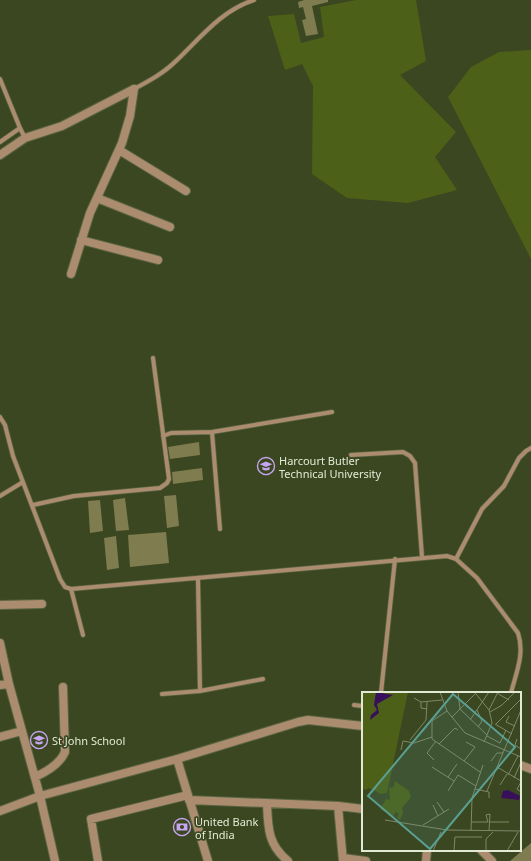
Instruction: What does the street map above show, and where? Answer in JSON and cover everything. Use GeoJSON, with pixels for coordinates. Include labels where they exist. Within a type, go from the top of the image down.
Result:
{"type":"FeatureCollection","features":[{"type":"Feature","properties":{"kind":"street"},"geometry":{"type":"LineString","coordinates":[[0,155],[25,138],[62,126],[134,89]]}},
{"type":"Feature","properties":{"kind":"street"},"geometry":{"type":"LineString","coordinates":[[71,274],[81,240],[97,198],[119,150],[130,116],[134,89]]}},
{"type":"Feature","properties":{"kind":"street"},"geometry":{"type":"LineString","coordinates":[[119,150],[186,191]]}},
{"type":"Feature","properties":{"kind":"street"},"geometry":{"type":"LineString","coordinates":[[97,198],[170,227]]}},
{"type":"Feature","properties":{"kind":"street"},"geometry":{"type":"LineString","coordinates":[[81,240],[158,260]]}},
{"type":"Feature","properties":{"kind":"street"},"geometry":{"type":"LineString","coordinates":[[0,605],[42,604]]}},
{"type":"Feature","properties":{"kind":"street"},"geometry":{"type":"LineString","coordinates":[[0,643],[9,684],[35,777],[56,861]]}},
{"type":"Feature","properties":{"kind":"street"},"geometry":{"type":"LineString","coordinates":[[0,685],[9,684]]}},
{"type":"Feature","properties":{"kind":"street"},"geometry":{"type":"LineString","coordinates":[[35,777],[45,772],[63,756],[65,752],[63,687]]}},
{"type":"Feature","properties":{"kind":"street"},"geometry":{"type":"LineString","coordinates":[[0,811],[40,796],[177,759],[308,720],[362,726]]}},
{"type":"Feature","properties":{"kind":"street"},"geometry":{"type":"LineString","coordinates":[[0,737],[22,731]]}},
{"type":"Feature","properties":{"kind":"street"},"geometry":{"type":"LineString","coordinates":[[177,759],[208,861]]}},
{"type":"Feature","properties":{"kind":"street"},"geometry":{"type":"LineString","coordinates":[[521,765],[531,769]]}},
{"type":"Feature","properties":{"kind":"street"},"geometry":{"type":"LineString","coordinates":[[98,861],[91,819],[188,798],[267,804],[338,806],[362,809]]}},
{"type":"Feature","properties":{"kind":"street"},"geometry":{"type":"LineString","coordinates":[[267,804],[268,830],[277,852],[288,861]]}},
{"type":"Feature","properties":{"kind":"street"},"geometry":{"type":"LineString","coordinates":[[338,806],[343,859],[366,861]]}},
{"type":"Feature","properties":{"kind":"street"},"geometry":{"type":"LineString","coordinates":[[426,861],[427,851]]}},
{"type":"Feature","properties":{"kind":"street"},"geometry":{"type":"LineString","coordinates":[[482,851],[492,861]]}},
{"type":"Feature","properties":{"kind":"lane"},"geometry":{"type":"LineString","coordinates":[[134,89],[162,74],[212,26],[233,10],[254,0]]}},
{"type":"Feature","properties":{"kind":"lane"},"geometry":{"type":"LineString","coordinates":[[0,79],[25,138]]}},
{"type":"Feature","properties":{"kind":"lane"},"geometry":{"type":"LineString","coordinates":[[0,142],[20,128]]}},
{"type":"Feature","properties":{"kind":"lane"},"geometry":{"type":"LineString","coordinates":[[33,505],[74,496],[163,487],[169,479],[153,358]]}},
{"type":"Feature","properties":{"kind":"lane"},"geometry":{"type":"LineString","coordinates":[[163,436],[171,433],[212,432],[332,412]]}},
{"type":"Feature","properties":{"kind":"lane"},"geometry":{"type":"LineString","coordinates":[[0,417],[60,579],[65,587],[71,589],[198,579],[395,559],[447,556],[456,559],[477,578],[518,633],[521,642],[521,655],[511,692]]}},
{"type":"Feature","properties":{"kind":"lane"},"geometry":{"type":"LineString","coordinates":[[212,432],[220,529]]}},
{"type":"Feature","properties":{"kind":"lane"},"geometry":{"type":"LineString","coordinates":[[456,559],[482,509],[504,486],[519,458],[531,448]]}},
{"type":"Feature","properties":{"kind":"lane"},"geometry":{"type":"LineString","coordinates":[[351,455],[403,452],[410,456],[415,463],[422,557]]}},
{"type":"Feature","properties":{"kind":"lane"},"geometry":{"type":"LineString","coordinates":[[0,496],[23,482]]}},
{"type":"Feature","properties":{"kind":"lane"},"geometry":{"type":"LineString","coordinates":[[381,692],[395,559]]}},
{"type":"Feature","properties":{"kind":"lane"},"geometry":{"type":"LineString","coordinates":[[198,579],[200,691]]}},
{"type":"Feature","properties":{"kind":"lane"},"geometry":{"type":"LineString","coordinates":[[71,589],[83,635]]}},
{"type":"Feature","properties":{"kind":"lane"},"geometry":{"type":"LineString","coordinates":[[162,694],[200,691],[263,679]]}},
{"type":"Feature","properties":{"kind":"lane"},"geometry":{"type":"LineString","coordinates":[[354,704],[362,706]]}},
{"type":"Feature","properties":{"kind":"green space"},"geometry":{"type":"Polygon","coordinates":[[[356,0],[416,0],[426,61],[400,75],[456,132],[435,157],[457,190],[408,203],[347,198],[312,174],[313,86],[302,64],[285,70],[268,16],[294,14],[301,43],[324,37],[320,7],[356,0]]]}},
{"type":"Feature","properties":{"kind":"green space"},"geometry":{"type":"Polygon","coordinates":[[[531,50],[531,259],[448,97],[471,67],[499,52],[531,50]]]}},
{"type":"Feature","properties":{"kind":"building"},"geometry":{"type":"Polygon","coordinates":[[[304,0],[328,0],[328,2],[312,6],[318,34],[306,36],[302,20],[306,19],[303,7],[299,8],[298,2],[304,0]]]}},
{"type":"Feature","properties":{"kind":"building"},"geometry":{"type":"Polygon","coordinates":[[[199,442],[200,455],[170,459],[168,447],[199,442]]]}},
{"type":"Feature","properties":{"kind":"building"},"geometry":{"type":"Polygon","coordinates":[[[202,468],[203,480],[173,484],[172,472],[202,468]]]}},
{"type":"Feature","properties":{"kind":"building"},"geometry":{"type":"Polygon","coordinates":[[[176,495],[179,526],[167,528],[164,496],[176,495]]]}},
{"type":"Feature","properties":{"kind":"building"},"geometry":{"type":"Polygon","coordinates":[[[125,498],[129,530],[116,531],[113,500],[125,498]]]}},
{"type":"Feature","properties":{"kind":"building"},"geometry":{"type":"Polygon","coordinates":[[[100,500],[103,531],[90,533],[88,501],[100,500]]]}},
{"type":"Feature","properties":{"kind":"building"},"geometry":{"type":"Polygon","coordinates":[[[166,532],[169,563],[130,567],[128,535],[166,532]]]}},
{"type":"Feature","properties":{"kind":"building"},"geometry":{"type":"Polygon","coordinates":[[[116,536],[119,568],[107,570],[104,538],[116,536]]]}},
{"type":"Feature","properties":{"kind":"building"},"geometry":{"type":"Polygon","coordinates":[[[531,843],[531,861],[510,861],[531,843]]]}},
{"type":"Feature","properties":{"kind":"place","name":"Harcourt Butler Technical University"},"geometry":{"type":"Point","coordinates":[266,466]}},
{"type":"Feature","properties":{"kind":"place","name":"St John School"},"geometry":{"type":"Point","coordinates":[39,740]}},
{"type":"Feature","properties":{"kind":"place","name":"United Bank of India"},"geometry":{"type":"Point","coordinates":[182,827]}}]}
